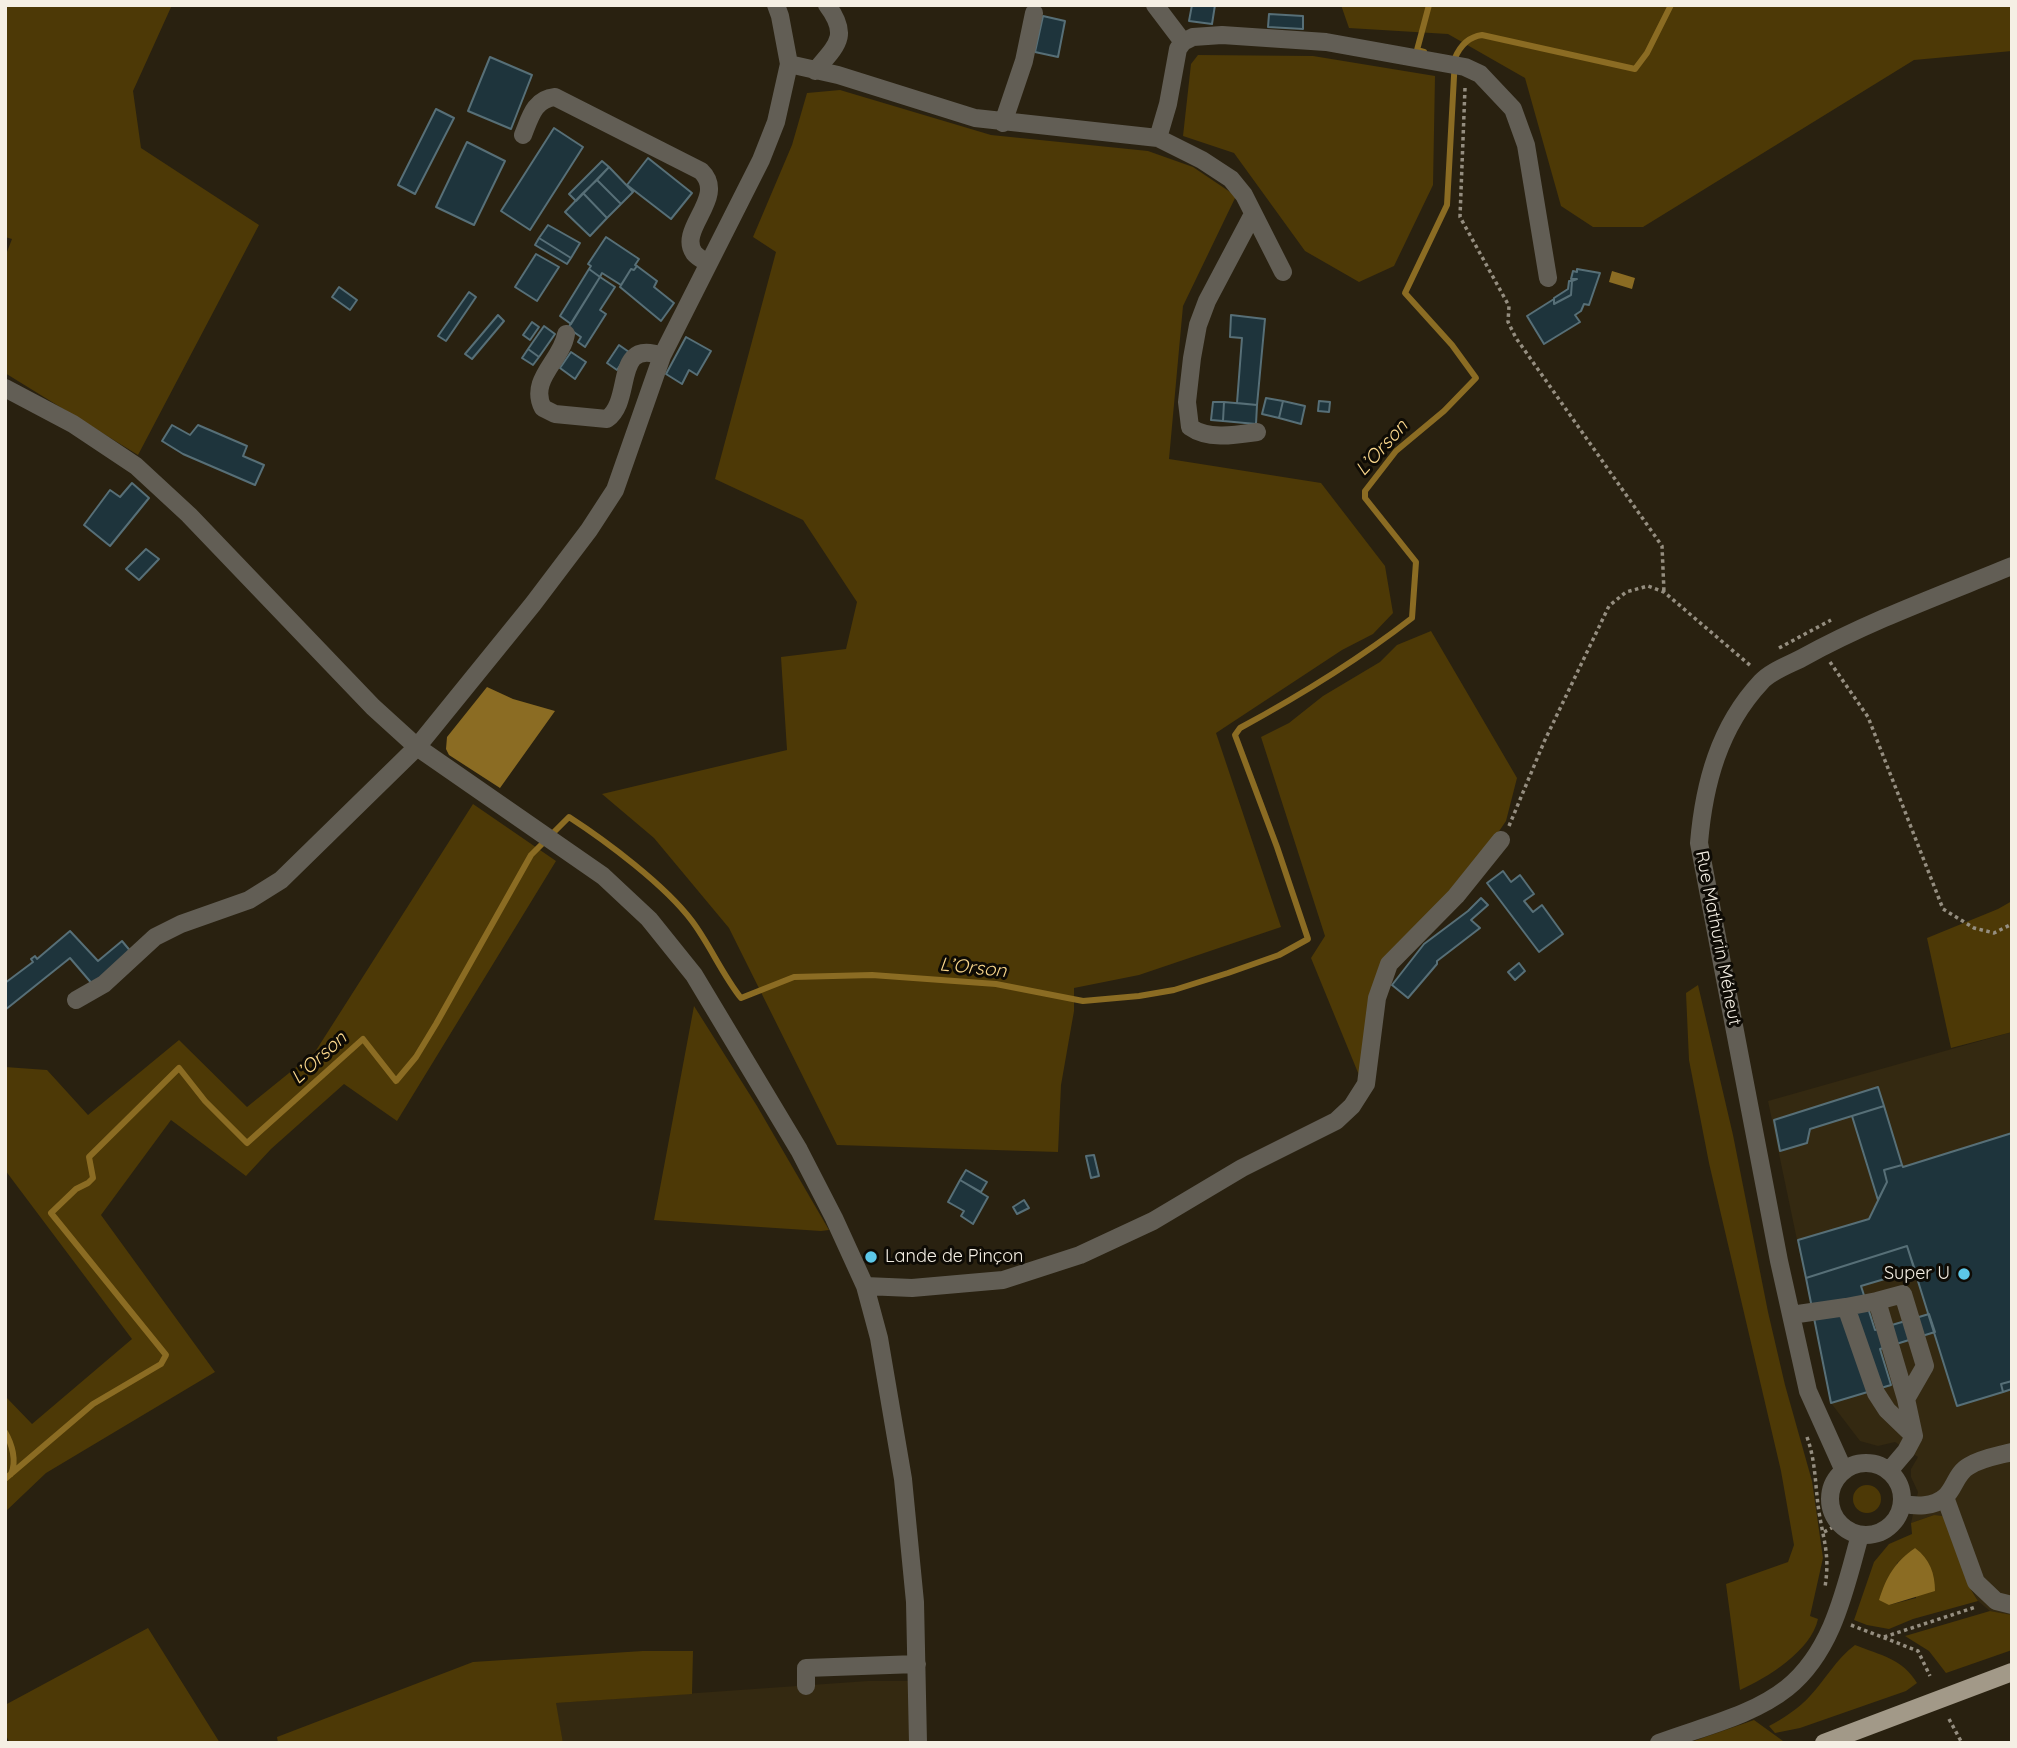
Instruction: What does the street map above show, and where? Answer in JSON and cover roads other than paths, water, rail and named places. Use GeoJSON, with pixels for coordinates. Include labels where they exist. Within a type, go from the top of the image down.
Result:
{"type":"FeatureCollection","features":[{"type":"Feature","properties":{"kind":"main road"},"geometry":{"type":"LineString","coordinates":[[1824,1743],[2012,1672]]}},
{"type":"Feature","properties":{"kind":"street"},"geometry":{"type":"LineString","coordinates":[[76,1000],[104,984],[155,937],[249,900],[281,880],[417,747],[589,530],[615,490],[662,356],[761,160],[776,122],[789,64],[776,5]]}},
{"type":"Feature","properties":{"kind":"street"},"geometry":{"type":"LineString","coordinates":[[816,71],[831,52],[839,36],[839,23],[827,5]]}},
{"type":"Feature","properties":{"kind":"street"},"geometry":{"type":"LineString","coordinates":[[1155,5],[1183,42]]}},
{"type":"Feature","properties":{"kind":"street"},"geometry":{"type":"LineString","coordinates":[[1003,122],[1024,61],[1034,13]]}},
{"type":"Feature","properties":{"kind":"street"},"geometry":{"type":"LineString","coordinates":[[1158,138],[1168,104],[1174,60],[1183,42],[1193,37],[1205,35],[1326,42],[1465,67],[1480,74],[1513,109],[1526,145],[1548,278]]}},
{"type":"Feature","properties":{"kind":"street"},"geometry":{"type":"LineString","coordinates":[[789,64],[838,75],[975,118],[1158,138],[1202,160],[1231,179],[1244,195],[1283,272]]}},
{"type":"Feature","properties":{"kind":"street"},"geometry":{"type":"LineString","coordinates":[[523,135],[536,104],[555,97],[701,171],[708,180],[709,192],[693,233],[691,247],[695,254],[708,263]]}},
{"type":"Feature","properties":{"kind":"street"},"geometry":{"type":"LineString","coordinates":[[1253,214],[1207,301],[1198,324],[1187,402],[1190,427],[1196,432],[1206,435],[1256,432]]}},
{"type":"Feature","properties":{"kind":"street"},"geometry":{"type":"LineString","coordinates":[[566,334],[538,391],[543,408],[555,414],[607,419],[612,416],[620,402],[627,369],[634,357],[647,352],[662,356]]}},
{"type":"Feature","properties":{"kind":"street"},"geometry":{"type":"LineString","coordinates":[[5,388],[73,424],[136,466],[189,515],[373,707],[417,747],[603,876],[649,919],[694,975],[799,1150],[865,1286],[878,1338],[903,1479],[915,1602],[918,1743]]}},
{"type":"Feature","properties":{"kind":"street","name":"Rue Mathurin Méheut"},"geometry":{"type":"LineString","coordinates":[[1832,1478],[1791,1315],[1699,843],[1702,809],[1712,763],[1728,730],[1762,680],[1879,619],[2012,566]]}},
{"type":"Feature","properties":{"kind":"street"},"geometry":{"type":"LineString","coordinates":[[865,1286],[912,1288],[1003,1280],[1080,1255],[1153,1221],[1242,1168],[1336,1121],[1352,1106],[1366,1084],[1377,998],[1389,964],[1456,896],[1501,840]]}},
{"type":"Feature","properties":{"kind":"street"},"geometry":{"type":"LineString","coordinates":[[1791,1315],[1846,1307],[1903,1294],[1925,1366],[1906,1399]]}},
{"type":"Feature","properties":{"kind":"street"},"geometry":{"type":"LineString","coordinates":[[1877,1301],[1914,1436],[1906,1451],[1889,1471]]}},
{"type":"Feature","properties":{"kind":"street"},"geometry":{"type":"LineString","coordinates":[[1846,1307],[1876,1393],[1887,1410],[1914,1436]]}},
{"type":"Feature","properties":{"kind":"street"},"geometry":{"type":"LineString","coordinates":[[1902,1503],[1913,1506],[1929,1504],[1945,1497],[1966,1467],[2012,1452]]}},
{"type":"Feature","properties":{"kind":"street"},"geometry":{"type":"LineString","coordinates":[[1866,1463],[1889,1471],[1897,1480],[1902,1503],[1893,1524],[1872,1535],[1832,1528],[1832,1478],[1854,1465],[1866,1463]]}},
{"type":"Feature","properties":{"kind":"street"},"geometry":{"type":"LineString","coordinates":[[1945,1497],[1976,1582],[2004,1603]]}},
{"type":"Feature","properties":{"kind":"street"},"geometry":{"type":"LineString","coordinates":[[1659,1743],[1766,1701],[1787,1688],[1807,1668],[1823,1646],[1835,1620],[1860,1535]]}},
{"type":"Feature","properties":{"kind":"street"},"geometry":{"type":"LineString","coordinates":[[806,1686],[806,1668],[917,1664]]}},
{"type":"Feature","properties":{"kind":"waterway"},"geometry":{"type":"LineString","coordinates":[[1424,52],[1417,50],[1429,5]]}},
{"type":"Feature","properties":{"kind":"waterway","name":"L’Orson"},"geometry":{"type":"LineString","coordinates":[[5,1479],[93,1404],[161,1364],[166,1355],[51,1213],[76,1189],[93,1178],[89,1157],[179,1068],[205,1101],[247,1143],[363,1039],[396,1081],[416,1057],[436,1024],[531,855],[569,817],[634,864],[667,893],[692,921],[741,998],[794,977],[872,975],[996,984],[1083,1001],[1139,996],[1174,990],[1228,973],[1279,955],[1308,939],[1235,735],[1240,728],[1329,676],[1412,618],[1416,562],[1365,498],[1365,491],[1396,451],[1444,411],[1476,378],[1452,345],[1405,293],[1447,205],[1455,58],[1465,43],[1482,35],[1635,69],[1647,53],[1671,5]]}},
{"type":"Feature","properties":{"kind":"waterway"},"geometry":{"type":"LineString","coordinates":[[5,1432],[13,1453],[11,1474]]}},
{"type":"Feature","properties":{"kind":"place","name":"Lande de Pinçon"},"geometry":{"type":"Point","coordinates":[871,1257]}},
{"type":"Feature","properties":{"kind":"place","name":"Super U"},"geometry":{"type":"Point","coordinates":[1964,1274]}}]}
